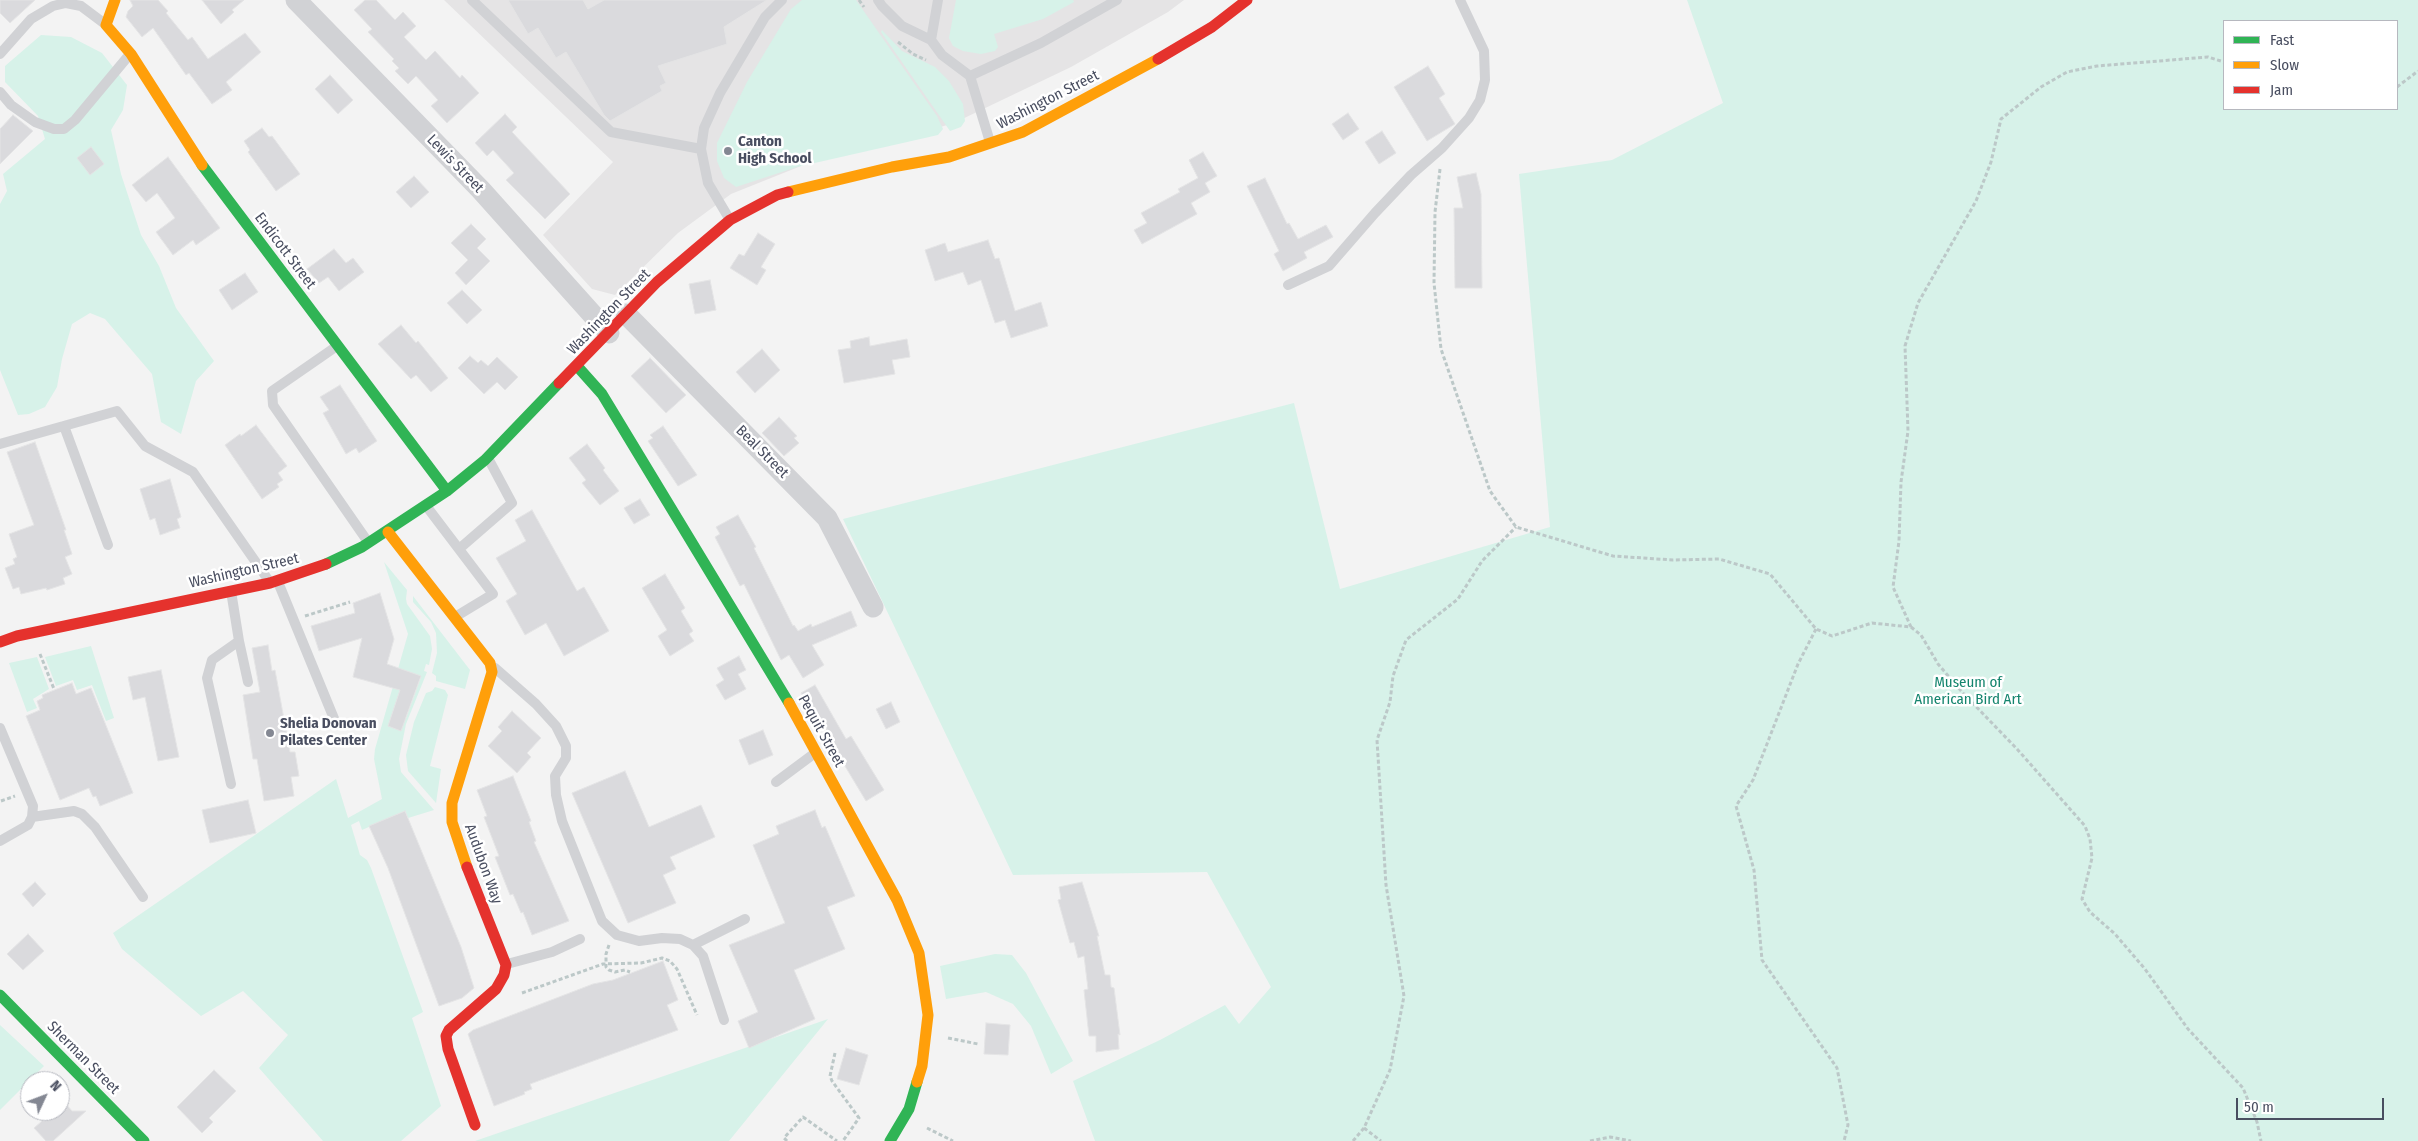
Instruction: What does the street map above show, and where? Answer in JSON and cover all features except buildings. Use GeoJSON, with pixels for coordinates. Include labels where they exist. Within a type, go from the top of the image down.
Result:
{"type":"FeatureCollection","features":[{"type":"Feature","properties":{"kind":"street"},"geometry":{"type":"LineString","coordinates":[[106,25],[115,0]]}},
{"type":"Feature","properties":{"kind":"street","name":"Lewis Street"},"geometry":{"type":"LineString","coordinates":[[296,0],[481,190],[609,333]]}},
{"type":"Feature","properties":{"kind":"street","name":"Washington Street"},"geometry":{"type":"LineString","coordinates":[[0,642],[17,636],[274,582],[314,570],[369,543],[447,491],[488,457],[626,314],[688,253],[730,220],[749,208],[787,192],[894,166],[949,157],[991,144],[1048,119],[1164,56],[1212,27],[1247,0]]}},
{"type":"Feature","properties":{"kind":"street","name":"Endicott Street"},"geometry":{"type":"LineString","coordinates":[[106,25],[131,54],[202,164],[447,491]]}},
{"type":"Feature","properties":{"kind":"street","name":"Beal Street"},"geometry":{"type":"LineString","coordinates":[[626,314],[828,518],[873,608]]}},
{"type":"Feature","properties":{"kind":"street","name":"Pequit Street"},"geometry":{"type":"LineString","coordinates":[[577,366],[602,394],[804,728],[894,895],[919,953],[928,1015],[922,1066],[909,1109],[890,1141]]}},
{"type":"Feature","properties":{"kind":"street"},"geometry":{"type":"LineString","coordinates":[[388,532],[490,663]]}},
{"type":"Feature","properties":{"kind":"street","name":"Audubon Way"},"geometry":{"type":"LineString","coordinates":[[490,663],[492,677],[452,803],[452,822],[458,846],[506,965]]}},
{"type":"Feature","properties":{"kind":"street"},"geometry":{"type":"LineString","coordinates":[[475,1125],[448,1050],[446,1036],[449,1030],[496,989],[504,975],[506,965]]}},
{"type":"Feature","properties":{"kind":"street","name":"Sherman Street"},"geometry":{"type":"LineString","coordinates":[[0,995],[144,1141]]}},
{"type":"Feature","properties":{"kind":"lane"},"geometry":{"type":"LineString","coordinates":[[472,0],[611,132],[701,149]]}},
{"type":"Feature","properties":{"kind":"lane"},"geometry":{"type":"LineString","coordinates":[[730,220],[708,183],[701,149],[704,128],[720,93],[766,17],[782,0]]}},
{"type":"Feature","properties":{"kind":"lane"},"geometry":{"type":"LineString","coordinates":[[878,0],[902,26],[931,40],[942,55],[970,76],[991,144]]}},
{"type":"Feature","properties":{"kind":"lane"},"geometry":{"type":"LineString","coordinates":[[931,40],[938,0]]}},
{"type":"Feature","properties":{"kind":"lane"},"geometry":{"type":"LineString","coordinates":[[970,76],[1041,43],[1117,0]]}},
{"type":"Feature","properties":{"kind":"lane"},"geometry":{"type":"LineString","coordinates":[[1288,286],[1329,266],[1411,175],[1442,148],[1469,118],[1480,100],[1486,80],[1484,51],[1460,0]]}},
{"type":"Feature","properties":{"kind":"lane"},"geometry":{"type":"LineString","coordinates":[[0,54],[31,19],[53,6],[66,3],[81,6],[106,25]]}},
{"type":"Feature","properties":{"kind":"lane"},"geometry":{"type":"LineString","coordinates":[[0,92],[11,105],[35,122],[54,129],[64,129],[75,120],[131,54]]}},
{"type":"Feature","properties":{"kind":"lane"},"geometry":{"type":"LineString","coordinates":[[337,346],[289,377],[272,391],[273,405],[369,543]]}},
{"type":"Feature","properties":{"kind":"lane"},"geometry":{"type":"LineString","coordinates":[[0,444],[117,411],[145,446],[193,472],[274,582],[293,620],[335,721]]}},
{"type":"Feature","properties":{"kind":"lane"},"geometry":{"type":"LineString","coordinates":[[64,426],[108,544]]}},
{"type":"Feature","properties":{"kind":"lane"},"geometry":{"type":"LineString","coordinates":[[459,549],[512,503],[488,457]]}},
{"type":"Feature","properties":{"kind":"lane"},"geometry":{"type":"LineString","coordinates":[[426,506],[492,594],[454,618]]}},
{"type":"Feature","properties":{"kind":"lane"},"geometry":{"type":"LineString","coordinates":[[231,590],[248,682]]}},
{"type":"Feature","properties":{"kind":"lane"},"geometry":{"type":"LineString","coordinates":[[231,784],[206,678],[212,660],[239,641]]}},
{"type":"Feature","properties":{"kind":"lane"},"geometry":{"type":"LineString","coordinates":[[490,663],[536,704],[556,726],[566,746],[566,758],[555,776],[556,795],[562,821],[602,921],[617,934],[639,941],[662,938],[680,939],[693,945],[703,956],[724,1020]]}},
{"type":"Feature","properties":{"kind":"lane"},"geometry":{"type":"LineString","coordinates":[[0,728],[33,806],[32,817],[28,824],[0,841]]}},
{"type":"Feature","properties":{"kind":"lane"},"geometry":{"type":"LineString","coordinates":[[776,782],[816,753]]}},
{"type":"Feature","properties":{"kind":"lane"},"geometry":{"type":"LineString","coordinates":[[32,817],[74,811],[82,814],[95,827],[143,897]]}},
{"type":"Feature","properties":{"kind":"lane"},"geometry":{"type":"LineString","coordinates":[[693,945],[745,920]]}},
{"type":"Feature","properties":{"kind":"lane"},"geometry":{"type":"LineString","coordinates":[[506,965],[552,952],[580,939]]}},
{"type":"Feature","properties":{"kind":"path"},"geometry":{"type":"LineString","coordinates":[[860,0],[870,14]]}},
{"type":"Feature","properties":{"kind":"path"},"geometry":{"type":"LineString","coordinates":[[893,37],[913,54],[928,61]]}},
{"type":"Feature","properties":{"kind":"path"},"geometry":{"type":"LineString","coordinates":[[2223,62],[2208,56],[2098,66],[2067,72],[2041,87],[2001,119],[1991,162],[1976,202],[1918,303],[1905,346],[1908,431],[1901,482],[1899,541],[1893,587],[1911,627],[1921,635],[1944,671],[2017,749],[2085,826],[2090,839],[2092,858],[2082,899],[2090,912],[2115,934],[2145,969],[2188,1029],[2243,1088],[2258,1122],[2261,1141]]}},
{"type":"Feature","properties":{"kind":"path"},"geometry":{"type":"LineString","coordinates":[[2398,86],[2418,72]]}},
{"type":"Feature","properties":{"kind":"path"},"geometry":{"type":"LineString","coordinates":[[1442,148],[1435,212],[1434,283],[1441,350],[1490,491],[1516,527],[1613,556],[1674,560],[1719,559],[1770,574],[1816,629],[1832,636],[1872,623],[1911,627]]}},
{"type":"Feature","properties":{"kind":"path"},"geometry":{"type":"LineString","coordinates":[[1353,1141],[1364,1128],[1390,1070],[1404,996],[1386,877],[1377,740],[1390,702],[1393,676],[1406,640],[1458,599],[1482,561],[1516,527]]}},
{"type":"Feature","properties":{"kind":"path"},"geometry":{"type":"LineString","coordinates":[[293,620],[350,602]]}},
{"type":"Feature","properties":{"kind":"path"},"geometry":{"type":"LineString","coordinates":[[1816,629],[1798,664],[1753,780],[1736,806],[1754,870],[1762,960],[1837,1068],[1848,1125],[1844,1141]]}},
{"type":"Feature","properties":{"kind":"path"},"geometry":{"type":"LineString","coordinates":[[39,651],[54,689]]}},
{"type":"Feature","properties":{"kind":"path"},"geometry":{"type":"LineString","coordinates":[[617,934],[608,946],[604,964],[608,970],[630,972]]}},
{"type":"Feature","properties":{"kind":"path"},"geometry":{"type":"LineString","coordinates":[[513,996],[604,964],[640,963],[662,958],[670,961],[677,969],[697,1015]]}},
{"type":"Feature","properties":{"kind":"path"},"geometry":{"type":"LineString","coordinates":[[945,1038],[978,1044]]}},
{"type":"Feature","properties":{"kind":"path"},"geometry":{"type":"LineString","coordinates":[[835,1053],[830,1076],[860,1118],[843,1141]]}},
{"type":"Feature","properties":{"kind":"path"},"geometry":{"type":"LineString","coordinates":[[787,1141],[784,1138],[803,1117],[836,1141]]}},
{"type":"Feature","properties":{"kind":"path"},"geometry":{"type":"LineString","coordinates":[[927,1128],[953,1140]]}},
{"type":"Feature","properties":{"kind":"path"},"geometry":{"type":"LineString","coordinates":[[1364,1128],[1381,1141]]}},
{"type":"Feature","properties":{"kind":"path"},"geometry":{"type":"LineString","coordinates":[[1590,1141],[1610,1137],[1630,1141]]}},
{"type":"Feature","properties":{"kind":"shaded area","name":"Canton High School"},"geometry":{"type":"Polygon","coordinates":[[[444,0],[1184,0],[1168,12],[1071,67],[956,122],[886,145],[826,156],[731,194],[678,233],[615,295],[592,289],[543,235],[613,162],[444,0]]]}},
{"type":"Feature","properties":{"kind":"green space"},"geometry":{"type":"Polygon","coordinates":[[[802,0],[856,0],[937,116],[943,129],[938,135],[797,167],[736,187],[724,178],[717,161],[717,143],[747,82],[791,9],[802,0]]]}},
{"type":"Feature","properties":{"kind":"green space"},"geometry":{"type":"Polygon","coordinates":[[[956,0],[1073,0],[1074,2],[1043,19],[994,34],[998,47],[995,51],[981,54],[963,51],[953,46],[949,38],[956,0]]]}},
{"type":"Feature","properties":{"kind":"green space","name":"Museum of American Bird Art"},"geometry":{"type":"Polygon","coordinates":[[[1687,0],[2418,0],[2418,1141],[1095,1141],[1073,1081],[1160,1040],[1225,1005],[1239,1024],[1271,987],[1207,872],[1013,875],[843,519],[1294,403],[1340,589],[1550,527],[1519,174],[1612,160],[1723,103],[1687,0]]]}},
{"type":"Feature","properties":{"kind":"green space"},"geometry":{"type":"Polygon","coordinates":[[[882,30],[902,51],[935,67],[949,81],[963,104],[965,121],[961,127],[950,131],[881,32],[882,30]]]}},
{"type":"Feature","properties":{"kind":"green space"},"geometry":{"type":"Polygon","coordinates":[[[41,35],[71,37],[102,53],[127,85],[123,110],[111,130],[121,174],[141,235],[159,266],[176,308],[214,361],[196,381],[181,434],[161,422],[152,374],[105,319],[90,313],[72,324],[62,359],[57,387],[45,407],[29,414],[18,415],[0,370],[0,204],[7,191],[3,174],[45,139],[38,116],[5,82],[5,66],[41,35]]]}},
{"type":"Feature","properties":{"kind":"green space"},"geometry":{"type":"Polygon","coordinates":[[[384,562],[407,590],[407,604],[430,636],[432,649],[429,665],[426,664],[424,671],[427,672],[406,724],[399,759],[401,772],[434,810],[408,818],[405,811],[362,830],[359,821],[351,825],[360,855],[367,860],[371,868],[423,1012],[412,1018],[441,1106],[401,1141],[323,1141],[259,1068],[288,1035],[243,991],[201,1016],[122,949],[113,933],[336,779],[348,818],[382,799],[374,759],[375,749],[408,634],[384,562]],[[421,677],[393,713],[406,718],[421,677]]]}},
{"type":"Feature","properties":{"kind":"green space"},"geometry":{"type":"Polygon","coordinates":[[[413,596],[470,670],[465,689],[436,681],[436,676],[432,673],[437,653],[436,633],[431,622],[413,602],[413,596]]]}},
{"type":"Feature","properties":{"kind":"green space"},"geometry":{"type":"Polygon","coordinates":[[[91,646],[114,718],[106,721],[92,685],[77,690],[73,680],[56,686],[45,657],[91,646]]]}},
{"type":"Feature","properties":{"kind":"green space"},"geometry":{"type":"Polygon","coordinates":[[[37,657],[49,689],[33,699],[37,708],[27,712],[9,663],[37,657]]]}},
{"type":"Feature","properties":{"kind":"green space"},"geometry":{"type":"Polygon","coordinates":[[[435,687],[445,690],[448,695],[430,766],[441,769],[436,803],[408,771],[406,755],[414,722],[426,693],[432,691],[435,687]]]}},
{"type":"Feature","properties":{"kind":"green space"},"geometry":{"type":"Polygon","coordinates":[[[995,954],[1012,955],[1026,973],[1073,1061],[1051,1074],[1031,1026],[1013,1004],[986,992],[946,999],[940,966],[995,954]]]}},
{"type":"Feature","properties":{"kind":"green space"},"geometry":{"type":"Polygon","coordinates":[[[828,1019],[729,1141],[475,1141],[722,1056],[828,1019]]]}},
{"type":"Feature","properties":{"kind":"green space"},"geometry":{"type":"Polygon","coordinates":[[[0,1025],[44,1066],[39,1071],[20,1071],[20,1090],[0,1110],[0,1025]]]}},
{"type":"Feature","properties":{"kind":"traffic: fast"},"geometry":{"type":"LineString","coordinates":[[202,165],[447,491]]}},
{"type":"Feature","properties":{"kind":"traffic: fast"},"geometry":{"type":"LineString","coordinates":[[577,366],[602,394],[789,703]]}},
{"type":"Feature","properties":{"kind":"traffic: fast"},"geometry":{"type":"LineString","coordinates":[[326,564],[362,547],[447,491],[485,460],[559,383]]}},
{"type":"Feature","properties":{"kind":"traffic: fast"},"geometry":{"type":"LineString","coordinates":[[0,995],[144,1141]]}},
{"type":"Feature","properties":{"kind":"traffic: fast"},"geometry":{"type":"LineString","coordinates":[[890,1141],[909,1109],[917,1082]]}},
{"type":"Feature","properties":{"kind":"traffic: slow"},"geometry":{"type":"LineString","coordinates":[[115,0],[106,25],[131,54],[202,165]]}},
{"type":"Feature","properties":{"kind":"traffic: slow"},"geometry":{"type":"LineString","coordinates":[[788,192],[892,167],[949,157],[1023,132],[1158,59]]}},
{"type":"Feature","properties":{"kind":"traffic: slow"},"geometry":{"type":"LineString","coordinates":[[388,532],[490,663],[492,672],[452,803],[452,822],[467,867]]}},
{"type":"Feature","properties":{"kind":"traffic: slow"},"geometry":{"type":"LineString","coordinates":[[789,703],[897,900],[919,953],[928,1015],[922,1066],[917,1082]]}},
{"type":"Feature","properties":{"kind":"traffic: jam"},"geometry":{"type":"LineString","coordinates":[[1158,59],[1212,27],[1247,0]]}},
{"type":"Feature","properties":{"kind":"traffic: jam"},"geometry":{"type":"LineString","coordinates":[[559,383],[657,282],[730,220],[777,195],[788,192]]}},
{"type":"Feature","properties":{"kind":"traffic: jam"},"geometry":{"type":"LineString","coordinates":[[0,642],[17,636],[270,583],[326,564]]}},
{"type":"Feature","properties":{"kind":"traffic: jam"},"geometry":{"type":"LineString","coordinates":[[467,867],[506,965],[504,975],[496,989],[449,1030],[446,1036],[448,1049],[475,1125]]}},
{"type":"Feature","properties":{"kind":"place","name":"Canton High School"},"geometry":{"type":"Point","coordinates":[728,151]}},
{"type":"Feature","properties":{"kind":"place","name":"Shelia Donovan Pilates Center"},"geometry":{"type":"Point","coordinates":[270,733]}}]}
